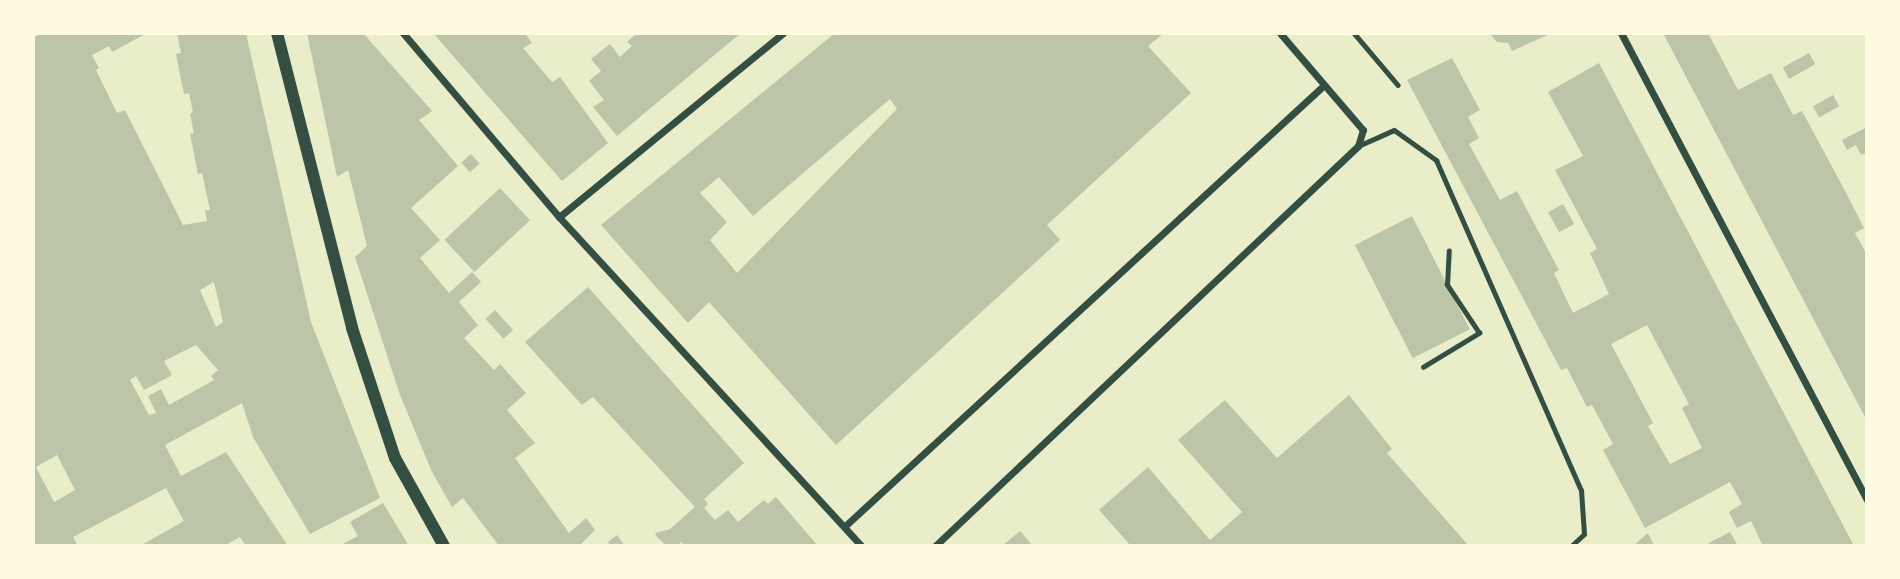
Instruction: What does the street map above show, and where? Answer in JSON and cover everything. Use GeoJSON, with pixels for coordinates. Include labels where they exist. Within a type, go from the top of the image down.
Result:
{"type":"FeatureCollection","features":[{"type":"Feature","properties":{"kind":"street"},"geometry":{"type":"LineString","coordinates":[[277,33],[356,341],[395,458],[444,546]]}},
{"type":"Feature","properties":{"kind":"street"},"geometry":{"type":"LineString","coordinates":[[403,33],[559,217],[862,546]]}},
{"type":"Feature","properties":{"kind":"street"},"geometry":{"type":"LineString","coordinates":[[559,217],[782,33]]}},
{"type":"Feature","properties":{"kind":"street"},"geometry":{"type":"LineString","coordinates":[[935,546],[1359,146],[1363,130],[1280,33]]}},
{"type":"Feature","properties":{"kind":"street"},"geometry":{"type":"LineString","coordinates":[[1621,33],[1867,500]]}},
{"type":"Feature","properties":{"kind":"street"},"geometry":{"type":"LineString","coordinates":[[845,526],[873,496],[1324,85]]}},
{"type":"Feature","properties":{"kind":"lane"},"geometry":{"type":"LineString","coordinates":[[1359,146],[1394,130],[1436,160],[1581,490],[1584,534],[1571,546]]}},
{"type":"Feature","properties":{"kind":"path"},"geometry":{"type":"LineString","coordinates":[[1354,33],[1398,85]]}},
{"type":"Feature","properties":{"kind":"path"},"geometry":{"type":"LineString","coordinates":[[1423,367],[1479,333],[1447,285],[1449,245]]}},
{"type":"Feature","properties":{"kind":"building"},"geometry":{"type":"Polygon","coordinates":[[[42,33],[147,33],[112,52],[109,46],[92,55],[99,68],[96,70],[117,113],[125,110],[183,225],[207,221],[205,210],[210,210],[202,173],[198,174],[190,134],[194,133],[190,114],[193,112],[189,93],[184,94],[180,75],[176,54],[181,53],[177,33],[246,33],[311,322],[380,498],[310,534],[253,437],[242,403],[165,445],[181,476],[226,452],[288,546],[246,546],[240,537],[224,546],[140,546],[184,521],[166,488],[73,537],[78,546],[33,546],[33,38],[42,33]],[[214,282],[200,290],[216,327],[223,322],[214,282]],[[196,345],[164,361],[172,375],[144,390],[136,376],[130,380],[149,415],[156,413],[148,396],[161,389],[169,405],[214,380],[211,376],[218,370],[196,345]],[[57,455],[36,467],[54,502],[75,490],[57,455]]]}},
{"type":"Feature","properties":{"kind":"building"},"geometry":{"type":"Polygon","coordinates":[[[307,33],[363,33],[432,111],[419,120],[458,166],[411,208],[440,240],[420,258],[449,293],[472,272],[481,282],[459,302],[478,325],[464,338],[494,370],[500,364],[526,393],[507,410],[535,443],[515,458],[569,533],[586,518],[595,530],[579,546],[499,546],[463,498],[452,507],[432,472],[400,395],[355,257],[367,246],[348,170],[337,177],[307,33]]]}},
{"type":"Feature","properties":{"kind":"building"},"geometry":{"type":"Polygon","coordinates":[[[433,33],[525,33],[532,43],[523,48],[552,82],[560,77],[608,143],[562,181],[433,33]]]}},
{"type":"Feature","properties":{"kind":"building"},"geometry":{"type":"Polygon","coordinates":[[[637,33],[741,33],[617,136],[593,107],[604,100],[589,81],[601,71],[591,59],[610,44],[620,57],[632,46],[627,42],[637,33]]]}},
{"type":"Feature","properties":{"kind":"building"},"geometry":{"type":"Polygon","coordinates":[[[835,33],[1164,33],[1148,46],[1191,93],[1047,225],[1060,240],[836,445],[709,302],[688,323],[601,225],[835,33]],[[890,99],[753,216],[719,177],[700,193],[727,222],[710,240],[737,273],[897,109],[890,99]]]}},
{"type":"Feature","properties":{"kind":"building"},"geometry":{"type":"Polygon","coordinates":[[[1489,33],[1552,33],[1512,51],[1508,43],[1497,42],[1489,33]]]}},
{"type":"Feature","properties":{"kind":"building"},"geometry":{"type":"Polygon","coordinates":[[[1663,33],[1708,33],[1738,90],[1771,73],[1793,115],[1802,111],[1844,189],[1864,228],[1855,233],[1867,255],[1867,421],[1663,33]]]}},
{"type":"Feature","properties":{"kind":"building"},"geometry":{"type":"Polygon","coordinates":[[[1809,53],[1815,64],[1789,79],[1783,68],[1809,53]]]}},
{"type":"Feature","properties":{"kind":"building"},"geometry":{"type":"Polygon","coordinates":[[[1452,58],[1480,110],[1468,117],[1479,138],[1469,144],[1500,200],[1517,191],[1559,270],[1554,273],[1573,313],[1609,294],[1590,253],[1597,249],[1555,170],[1583,156],[1548,92],[1599,63],[1854,546],[1763,546],[1751,521],[1737,528],[1729,512],[1742,504],[1730,482],[1645,528],[1603,450],[1613,444],[1592,405],[1587,407],[1567,368],[1561,370],[1407,80],[1452,58]],[[1647,325],[1611,344],[1653,423],[1648,426],[1670,464],[1702,448],[1682,408],[1689,404],[1647,325]]]}},
{"type":"Feature","properties":{"kind":"building"},"geometry":{"type":"Polygon","coordinates":[[[1833,95],[1839,106],[1819,118],[1813,106],[1833,95]]]}},
{"type":"Feature","properties":{"kind":"building"},"geometry":{"type":"Polygon","coordinates":[[[1867,127],[1867,152],[1861,155],[1856,145],[1847,150],[1842,140],[1867,127]]]}},
{"type":"Feature","properties":{"kind":"building"},"geometry":{"type":"Polygon","coordinates":[[[471,154],[480,164],[470,172],[461,163],[471,154]]]}},
{"type":"Feature","properties":{"kind":"building"},"geometry":{"type":"Polygon","coordinates":[[[500,188],[530,220],[474,272],[444,240],[500,188]]]}},
{"type":"Feature","properties":{"kind":"building"},"geometry":{"type":"Polygon","coordinates":[[[1563,204],[1574,224],[1559,232],[1548,212],[1563,204]]]}},
{"type":"Feature","properties":{"kind":"building"},"geometry":{"type":"Polygon","coordinates":[[[1412,216],[1470,329],[1413,358],[1355,245],[1412,216]]]}},
{"type":"Feature","properties":{"kind":"building"},"geometry":{"type":"Polygon","coordinates":[[[588,287],[744,463],[704,499],[708,504],[704,508],[715,520],[728,510],[738,522],[764,500],[768,504],[776,497],[818,546],[684,546],[681,542],[677,546],[667,546],[657,537],[655,533],[670,529],[695,507],[593,397],[582,405],[525,342],[588,287]]]}},
{"type":"Feature","properties":{"kind":"building"},"geometry":{"type":"Polygon","coordinates":[[[495,310],[513,330],[503,339],[485,319],[495,310]]]}},
{"type":"Feature","properties":{"kind":"building"},"geometry":{"type":"Polygon","coordinates":[[[1349,395],[1392,449],[1387,453],[1469,546],[1131,546],[1099,510],[1148,467],[1210,540],[1242,512],[1178,440],[1225,400],[1277,458],[1349,395]]]}},
{"type":"Feature","properties":{"kind":"building"},"geometry":{"type":"Polygon","coordinates":[[[383,503],[409,546],[339,546],[358,536],[350,522],[383,503]]]}},
{"type":"Feature","properties":{"kind":"building"},"geometry":{"type":"Polygon","coordinates":[[[1020,531],[1033,546],[1002,546],[1020,531]]]}},
{"type":"Feature","properties":{"kind":"building"},"geometry":{"type":"Polygon","coordinates":[[[1730,532],[1738,546],[1703,546],[1730,532]]]}},
{"type":"Feature","properties":{"kind":"building"},"geometry":{"type":"Polygon","coordinates":[[[1648,533],[1654,546],[1633,546],[1648,533]]]}},
{"type":"Feature","properties":{"kind":"building"},"geometry":{"type":"Polygon","coordinates":[[[617,535],[625,546],[611,546],[608,542],[617,535]]]}}]}
